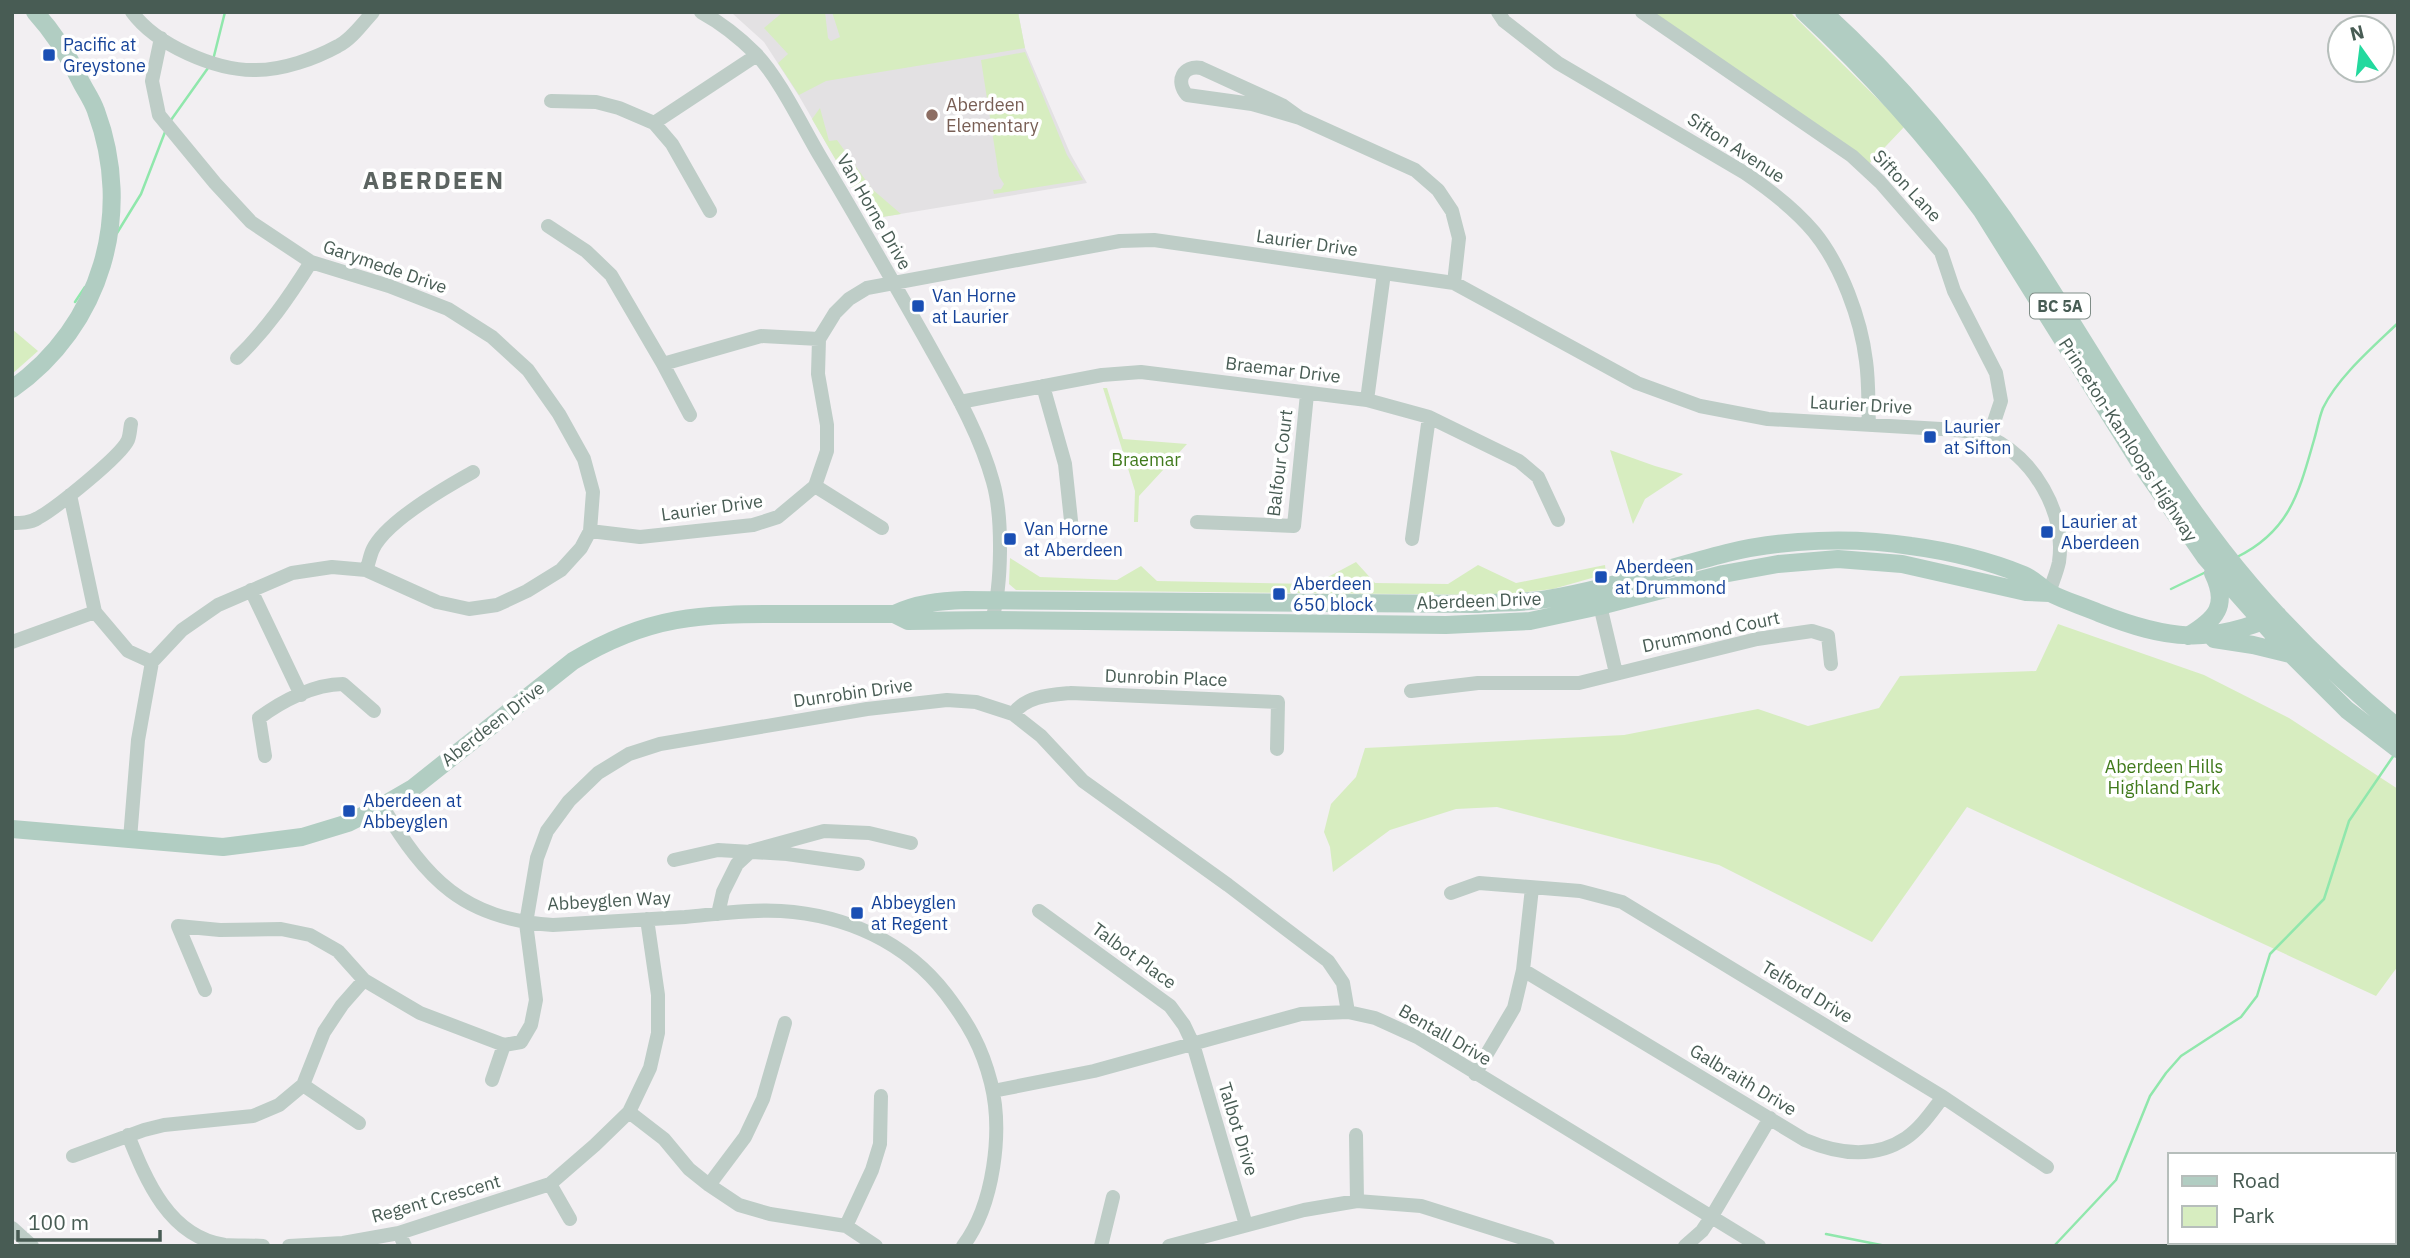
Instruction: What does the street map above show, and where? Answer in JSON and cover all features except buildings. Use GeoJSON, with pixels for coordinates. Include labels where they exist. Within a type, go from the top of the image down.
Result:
{"type":"FeatureCollection","features":[{"type":"Feature","properties":{"kind":"main road"},"geometry":{"type":"LineString","coordinates":[[21,12],[80,80]]}},
{"type":"Feature","properties":{"kind":"main road"},"geometry":{"type":"LineString","coordinates":[[12,389],[27,379],[57,348],[85,309],[104,260],[111,229],[113,185],[107,146],[96,109],[69,55],[35,12]]}},
{"type":"Feature","properties":{"kind":"main road","name":"Princeton-Kamloops Highway"},"geometry":{"type":"LineString","coordinates":[[1804,12],[1883,90],[1958,178],[1982,211],[2175,516],[2205,557],[2260,623],[2347,710],[2398,749]]}},
{"type":"Feature","properties":{"kind":"main road","name":"Princeton-Kamloops Highway"},"geometry":{"type":"LineString","coordinates":[[1823,12],[1892,79],[1968,170],[2028,254],[2125,411],[2228,557],[2278,615],[2350,687],[2398,728]]}},
{"type":"Feature","properties":{"kind":"main road"},"geometry":{"type":"LineString","coordinates":[[2194,636],[2219,609],[2221,596],[2219,585],[2205,557]]}},
{"type":"Feature","properties":{"kind":"main road","name":"Aberdeen Drive"},"geometry":{"type":"LineString","coordinates":[[894,614],[908,621],[1446,625],[1530,621],[1598,598],[1778,564],[1838,559],[1902,564],[2026,592],[2049,593],[2151,631],[2194,636],[2222,633],[2260,623],[2278,615]]}},
{"type":"Feature","properties":{"kind":"main road","name":"Aberdeen Drive"},"geometry":{"type":"LineString","coordinates":[[12,829],[223,847],[302,837],[348,823],[413,788],[573,661],[615,638],[641,628],[711,614],[894,614],[909,607],[937,601],[1478,604],[1598,598]]}},
{"type":"Feature","properties":{"kind":"main road"},"geometry":{"type":"LineString","coordinates":[[2194,636],[2291,654]]}},
{"type":"Feature","properties":{"kind":"street"},"geometry":{"type":"LineString","coordinates":[[132,12],[161,38],[189,55],[227,66],[256,70],[289,66],[341,46],[373,12]]}},
{"type":"Feature","properties":{"kind":"street","name":"Van Horne Drive"},"geometry":{"type":"LineString","coordinates":[[701,12],[715,19],[757,55],[793,110],[893,281],[982,446],[994,485],[999,517],[997,601],[992,620]]}},
{"type":"Feature","properties":{"kind":"street","name":"Sifton Avenue"},"geometry":{"type":"LineString","coordinates":[[1497,12],[1504,21],[1558,63],[1745,173],[1770,191],[1815,233],[1837,270],[1860,330],[1867,364],[1869,425]]}},
{"type":"Feature","properties":{"kind":"street","name":"Sifton Lane"},"geometry":{"type":"LineString","coordinates":[[1642,12],[1852,156],[1880,182],[1941,252],[1954,291],[1996,373],[2001,401],[1989,437]]}},
{"type":"Feature","properties":{"kind":"street","name":"Garymede Drive"},"geometry":{"type":"LineString","coordinates":[[152,662],[182,630],[218,605],[292,573],[332,567],[366,570],[437,603],[469,609],[497,605],[527,591],[561,570],[581,548],[590,531],[593,492],[584,459],[559,414],[528,370],[492,337],[448,309],[389,286],[311,262],[251,222],[159,115],[152,81],[161,38]]}},
{"type":"Feature","properties":{"kind":"street"},"geometry":{"type":"LineString","coordinates":[[654,123],[757,55]]}},
{"type":"Feature","properties":{"kind":"street"},"geometry":{"type":"LineString","coordinates":[[1300,118],[1282,105],[1201,68],[1187,69],[1182,75],[1182,89],[1194,97],[1252,104],[1300,118],[1415,170],[1438,190],[1452,211],[1459,238],[1454,283]]}},
{"type":"Feature","properties":{"kind":"street"},"geometry":{"type":"LineString","coordinates":[[551,102],[596,102],[619,108],[654,123],[672,144],[710,211]]}},
{"type":"Feature","properties":{"kind":"street"},"geometry":{"type":"LineString","coordinates":[[548,226],[586,251],[611,275],[690,415]]}},
{"type":"Feature","properties":{"kind":"street","name":"Laurier Drive"},"geometry":{"type":"LineString","coordinates":[[819,339],[835,313],[849,299],[867,288],[893,281],[1131,240],[1154,240],[1454,283],[1637,383],[1700,406],[1768,418],[1963,430],[1989,437],[2019,457],[2040,481],[2057,518],[2059,561],[2049,593]]}},
{"type":"Feature","properties":{"kind":"street"},"geometry":{"type":"LineString","coordinates":[[237,358],[278,314],[311,262]]}},
{"type":"Feature","properties":{"kind":"street"},"geometry":{"type":"LineString","coordinates":[[1367,400],[1384,273]]}},
{"type":"Feature","properties":{"kind":"street"},"geometry":{"type":"LineString","coordinates":[[663,364],[761,335],[819,339],[818,374],[827,425],[827,451],[815,486],[882,528]]}},
{"type":"Feature","properties":{"kind":"street","name":"Braemar Drive"},"geometry":{"type":"LineString","coordinates":[[960,402],[1102,375],[1140,372],[1367,400],[1429,417],[1518,461],[1538,477],[1558,520]]}},
{"type":"Feature","properties":{"kind":"street"},"geometry":{"type":"LineString","coordinates":[[1043,386],[1065,464],[1072,530]]}},
{"type":"Feature","properties":{"kind":"street","name":"Balfour Court"},"geometry":{"type":"LineString","coordinates":[[1197,522],[1294,526],[1307,394]]}},
{"type":"Feature","properties":{"kind":"street"},"geometry":{"type":"LineString","coordinates":[[1412,539],[1429,417]]}},
{"type":"Feature","properties":{"kind":"street"},"geometry":{"type":"LineString","coordinates":[[12,523],[37,519],[69,495],[123,447],[128,441],[131,424]]}},
{"type":"Feature","properties":{"kind":"street"},"geometry":{"type":"LineString","coordinates":[[366,570],[374,548],[385,531],[472,472]]}},
{"type":"Feature","properties":{"kind":"street","name":"Laurier Drive"},"geometry":{"type":"LineString","coordinates":[[590,531],[640,537],[753,525],[778,517],[815,486]]}},
{"type":"Feature","properties":{"kind":"street"},"geometry":{"type":"LineString","coordinates":[[69,495],[95,612],[128,651],[152,662],[138,740],[130,839]]}},
{"type":"Feature","properties":{"kind":"street"},"geometry":{"type":"LineString","coordinates":[[251,590],[300,695]]}},
{"type":"Feature","properties":{"kind":"street"},"geometry":{"type":"LineString","coordinates":[[1598,598],[1616,673]]}},
{"type":"Feature","properties":{"kind":"street"},"geometry":{"type":"LineString","coordinates":[[12,642],[95,612]]}},
{"type":"Feature","properties":{"kind":"street","name":"Drummond Court"},"geometry":{"type":"LineString","coordinates":[[1411,691],[1478,683],[1579,683],[1757,639],[1812,631],[1828,636],[1831,664]]}},
{"type":"Feature","properties":{"kind":"street"},"geometry":{"type":"LineString","coordinates":[[265,756],[259,718],[274,707],[300,695],[330,684],[343,684],[374,711]]}},
{"type":"Feature","properties":{"kind":"street","name":"Dunrobin Place"},"geometry":{"type":"LineString","coordinates":[[1013,714],[1021,703],[1046,695],[1071,693],[1278,702],[1277,749]]}},
{"type":"Feature","properties":{"kind":"street","name":"Dunrobin Drive"},"geometry":{"type":"LineString","coordinates":[[505,1045],[520,1042],[531,1025],[536,1000],[526,923],[537,858],[547,831],[569,801],[598,773],[629,754],[712,733],[867,709],[947,700],[976,702],[1013,714],[1041,736],[1083,781],[1328,961],[1343,983],[1348,1012]]}},
{"type":"Feature","properties":{"kind":"street","name":"Abbeyglen Way"},"geometry":{"type":"LineString","coordinates":[[383,806],[407,848],[434,878],[463,900],[501,917],[526,923],[553,925],[778,910],[820,915],[855,925],[897,946],[931,975],[968,1024],[986,1060],[993,1091],[996,1134],[992,1173],[982,1210],[963,1246]]}},
{"type":"Feature","properties":{"kind":"street"},"geometry":{"type":"LineString","coordinates":[[718,914],[723,892],[737,864],[751,851],[824,831],[869,833],[911,843]]}},
{"type":"Feature","properties":{"kind":"street"},"geometry":{"type":"LineString","coordinates":[[674,860],[718,850],[751,851],[858,864]]}},
{"type":"Feature","properties":{"kind":"street","name":"Telford Drive"},"geometry":{"type":"LineString","coordinates":[[1451,893],[1479,883],[1580,891],[1622,902],[1943,1097],[2047,1167]]}},
{"type":"Feature","properties":{"kind":"street"},"geometry":{"type":"LineString","coordinates":[[1475,1074],[1514,1008],[1523,971],[1532,888]]}},
{"type":"Feature","properties":{"kind":"street","name":"Talbot Place"},"geometry":{"type":"LineString","coordinates":[[1039,911],[1170,1006],[1184,1025],[1193,1044]]}},
{"type":"Feature","properties":{"kind":"street","name":"Regent Crescent"},"geometry":{"type":"LineString","coordinates":[[289,1246],[402,1239],[550,1184],[629,1112],[650,1068],[658,1033],[658,995],[647,919]]}},
{"type":"Feature","properties":{"kind":"street"},"geometry":{"type":"LineString","coordinates":[[205,990],[178,926],[220,930],[281,929],[310,935],[338,951],[364,980],[420,1013],[505,1045],[492,1080]]}},
{"type":"Feature","properties":{"kind":"street","name":"Galbraith Drive"},"geometry":{"type":"LineString","coordinates":[[1523,971],[1822,1147],[1841,1152],[1865,1152],[1886,1148],[1907,1137],[1943,1097]]}},
{"type":"Feature","properties":{"kind":"street"},"geometry":{"type":"LineString","coordinates":[[73,1156],[128,1135],[164,1125],[253,1116],[279,1105],[303,1085],[324,1032],[342,1005],[364,980]]}},
{"type":"Feature","properties":{"kind":"street","name":"Bentall Drive"},"geometry":{"type":"LineString","coordinates":[[993,1091],[1094,1071],[1301,1014],[1348,1012],[1375,1018],[1419,1038],[1759,1246]]}},
{"type":"Feature","properties":{"kind":"street"},"geometry":{"type":"LineString","coordinates":[[709,1185],[745,1137],[763,1100],[785,1023]]}},
{"type":"Feature","properties":{"kind":"street","name":"Talbot Drive"},"geometry":{"type":"LineString","coordinates":[[1193,1044],[1247,1225]]}},
{"type":"Feature","properties":{"kind":"street"},"geometry":{"type":"LineString","coordinates":[[303,1085],[359,1123]]}},
{"type":"Feature","properties":{"kind":"street"},"geometry":{"type":"LineString","coordinates":[[846,1226],[872,1170],[880,1144],[881,1096]]}},
{"type":"Feature","properties":{"kind":"street"},"geometry":{"type":"LineString","coordinates":[[629,1112],[664,1139],[689,1169],[739,1205],[770,1214],[846,1226],[876,1246]]}},
{"type":"Feature","properties":{"kind":"street"},"geometry":{"type":"LineString","coordinates":[[1685,1246],[1702,1231],[1712,1216],[1770,1118]]}},
{"type":"Feature","properties":{"kind":"street"},"geometry":{"type":"LineString","coordinates":[[128,1135],[154,1194],[173,1217],[196,1235],[223,1245],[263,1246]]}},
{"type":"Feature","properties":{"kind":"street"},"geometry":{"type":"LineString","coordinates":[[1356,1135],[1357,1201]]}},
{"type":"Feature","properties":{"kind":"street"},"geometry":{"type":"LineString","coordinates":[[550,1184],[570,1219]]}},
{"type":"Feature","properties":{"kind":"street"},"geometry":{"type":"LineString","coordinates":[[1101,1246],[1113,1197]]}},
{"type":"Feature","properties":{"kind":"street"},"geometry":{"type":"LineString","coordinates":[[1168,1246],[1304,1210],[1357,1201],[1421,1206],[1548,1246]]}},
{"type":"Feature","properties":{"kind":"street"},"geometry":{"type":"LineString","coordinates":[[12,1228],[32,1246]]}},
{"type":"Feature","properties":{"kind":"shaded area","name":"Aberdeen Elementary"},"geometry":{"type":"Polygon","coordinates":[[[1018,12],[1025,48],[1070,153],[1087,183],[870,219],[799,96],[764,42],[733,14],[1018,12]]]}},
{"type":"Feature","properties":{"kind":"green space"},"geometry":{"type":"Polygon","coordinates":[[[783,12],[825,12],[828,38],[831,41],[840,37],[832,12],[1018,12],[1025,48],[826,81],[799,95],[778,63],[788,54],[764,28],[783,12]]]}},
{"type":"Feature","properties":{"kind":"green space"},"geometry":{"type":"Polygon","coordinates":[[[1645,12],[1790,12],[1905,126],[1868,165],[1645,12]]]}},
{"type":"Feature","properties":{"kind":"green space"},"geometry":{"type":"Polygon","coordinates":[[[1025,52],[1067,155],[1083,180],[994,194],[993,190],[1001,189],[1004,184],[999,176],[981,60],[1025,52]]]}},
{"type":"Feature","properties":{"kind":"green space"},"geometry":{"type":"Polygon","coordinates":[[[820,108],[829,141],[837,140],[872,189],[901,214],[870,219],[812,119],[820,108]]]}},
{"type":"Feature","properties":{"kind":"green space"},"geometry":{"type":"Polygon","coordinates":[[[12,329],[38,351],[12,374],[12,329]]]}},
{"type":"Feature","properties":{"kind":"green space","name":"Braemar"},"geometry":{"type":"Polygon","coordinates":[[[1103,388],[1107,388],[1123,439],[1187,444],[1139,496],[1138,522],[1134,522],[1135,491],[1103,388]]]}},
{"type":"Feature","properties":{"kind":"green space"},"geometry":{"type":"Polygon","coordinates":[[[1610,450],[1683,474],[1645,499],[1633,524],[1610,450]]]}},
{"type":"Feature","properties":{"kind":"green space"},"geometry":{"type":"Polygon","coordinates":[[[1010,558],[1040,577],[1117,580],[1141,566],[1157,581],[1315,584],[1356,562],[1375,583],[1448,584],[1478,565],[1516,583],[1605,565],[1606,574],[1553,589],[1499,595],[1016,590],[1009,584],[1010,558]]]}},
{"type":"Feature","properties":{"kind":"green space","name":"Aberdeen Hills Highland Park"},"geometry":{"type":"Polygon","coordinates":[[[2058,624],[2204,675],[2289,718],[2398,789],[2398,966],[2376,996],[1967,807],[1872,942],[1719,865],[1497,807],[1456,809],[1390,830],[1333,872],[1330,847],[1324,832],[1331,804],[1356,777],[1365,748],[1624,735],[1758,709],[1808,726],[1879,708],[1900,676],[2036,671],[2058,624]]]}},
{"type":"Feature","properties":{"kind":"waterway"},"geometry":{"type":"LineString","coordinates":[[214,56],[225,12]]}},
{"type":"Feature","properties":{"kind":"waterway"},"geometry":{"type":"LineString","coordinates":[[171,120],[208,68]]}},
{"type":"Feature","properties":{"kind":"waterway"},"geometry":{"type":"LineString","coordinates":[[117,233],[141,194],[165,132]]}},
{"type":"Feature","properties":{"kind":"waterway"},"geometry":{"type":"LineString","coordinates":[[75,302],[85,287]]}},
{"type":"Feature","properties":{"kind":"waterway"},"geometry":{"type":"LineString","coordinates":[[2237,557],[2255,547],[2281,522],[2297,493],[2322,412],[2330,396],[2357,363],[2398,323]]}},
{"type":"Feature","properties":{"kind":"waterway"},"geometry":{"type":"LineString","coordinates":[[2171,589],[2206,572]]}},
{"type":"Feature","properties":{"kind":"waterway"},"geometry":{"type":"LineString","coordinates":[[2054,1246],[2116,1180],[2150,1096],[2166,1073],[2181,1056],[2241,1017],[2257,996],[2270,954],[2324,899],[2349,821],[2394,755]]}},
{"type":"Feature","properties":{"kind":"waterway"},"geometry":{"type":"LineString","coordinates":[[1826,1234],[1886,1246]]}},
{"type":"Feature","properties":{"kind":"place","name":"Pacific at Greystone"},"geometry":{"type":"Point","coordinates":[49,55]}},
{"type":"Feature","properties":{"kind":"place","name":"Aberdeen Elementary"},"geometry":{"type":"Point","coordinates":[932,115]}},
{"type":"Feature","properties":{"kind":"place","name":"Van Horne at Laurier"},"geometry":{"type":"Point","coordinates":[918,306]}},
{"type":"Feature","properties":{"kind":"place","name":"Laurier at Sifton"},"geometry":{"type":"Point","coordinates":[1930,437]}},
{"type":"Feature","properties":{"kind":"place","name":"Laurier at Aberdeen"},"geometry":{"type":"Point","coordinates":[2047,532]}},
{"type":"Feature","properties":{"kind":"place","name":"Van Horne at Aberdeen"},"geometry":{"type":"Point","coordinates":[1010,539]}},
{"type":"Feature","properties":{"kind":"place","name":"Aberdeen at Drummond"},"geometry":{"type":"Point","coordinates":[1601,577]}},
{"type":"Feature","properties":{"kind":"place","name":"Aberdeen 650 block"},"geometry":{"type":"Point","coordinates":[1279,594]}},
{"type":"Feature","properties":{"kind":"place","name":"Aberdeen at Abbeyglen"},"geometry":{"type":"Point","coordinates":[349,811]}},
{"type":"Feature","properties":{"kind":"place","name":"Abbeyglen at Regent"},"geometry":{"type":"Point","coordinates":[857,913]}},
{"type":"Feature","properties":{"kind":"district","name":"ABERDEEN"},"geometry":{"type":"Point","coordinates":[434,181]}}]}
